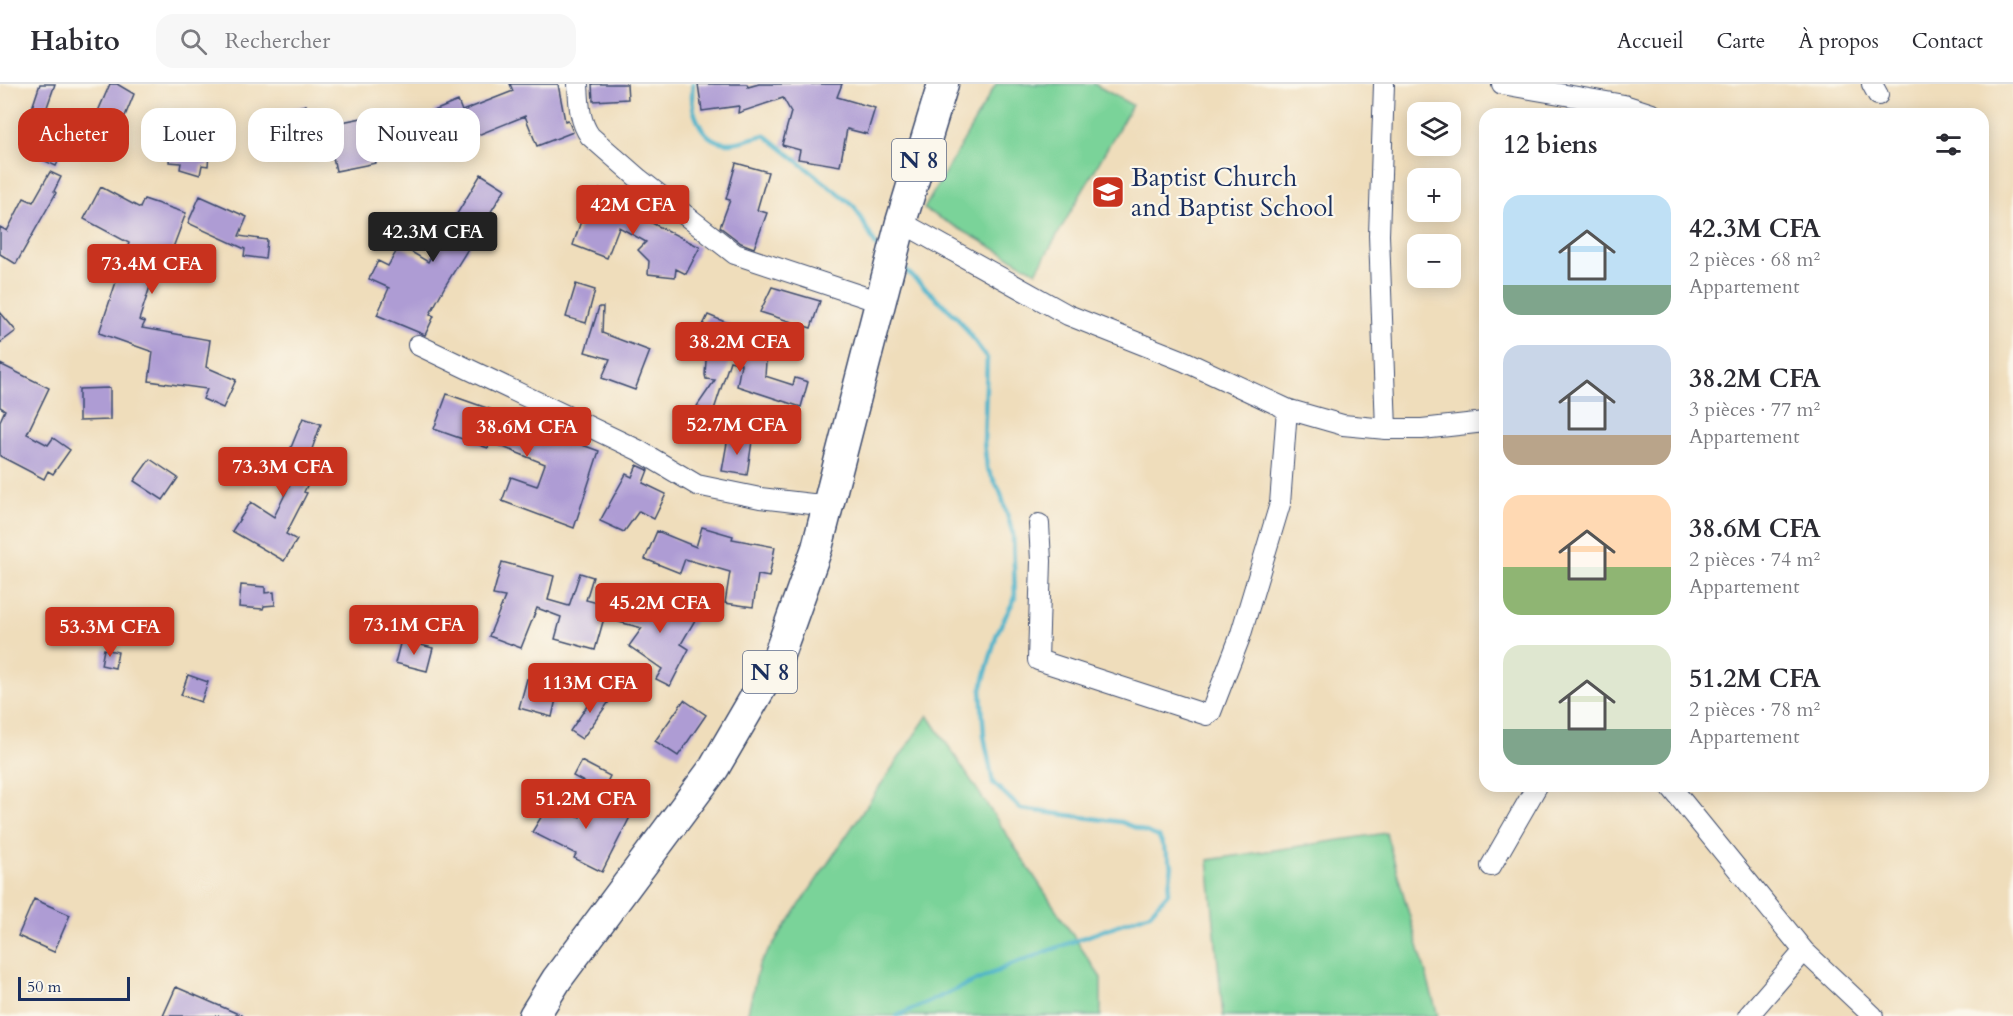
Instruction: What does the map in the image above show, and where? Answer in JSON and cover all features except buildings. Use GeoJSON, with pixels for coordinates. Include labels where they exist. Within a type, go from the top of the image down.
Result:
{"type":"FeatureCollection","features":[{"type":"Feature","properties":{"kind":"highway","name":"N 8"},"geometry":{"type":"LineString","coordinates":[[534,1016],[557,979],[714,768],[777,660],[817,549],[887,273],[943,84]]}},
{"type":"Feature","properties":{"kind":"street"},"geometry":{"type":"LineString","coordinates":[[578,84],[581,116],[584,128],[590,136],[639,179],[735,254],[880,302]]}},
{"type":"Feature","properties":{"kind":"street"},"geometry":{"type":"LineString","coordinates":[[1383,84],[1379,235],[1386,429]]}},
{"type":"Feature","properties":{"kind":"street"},"geometry":{"type":"LineString","coordinates":[[1502,84],[1633,108]]}},
{"type":"Feature","properties":{"kind":"street"},"geometry":{"type":"LineString","coordinates":[[899,229],[1068,315],[1184,361],[1287,409],[1343,425],[1386,429],[1422,429],[1479,423]]}},
{"type":"Feature","properties":{"kind":"street"},"geometry":{"type":"LineString","coordinates":[[418,345],[638,450],[697,485],[760,498],[829,506]]}},
{"type":"Feature","properties":{"kind":"street"},"geometry":{"type":"LineString","coordinates":[[1039,524],[1041,561],[1038,660],[1207,715],[1211,712],[1240,637],[1280,504],[1287,409]]}},
{"type":"Feature","properties":{"kind":"street"},"geometry":{"type":"LineString","coordinates":[[1491,866],[1534,792]]}},
{"type":"Feature","properties":{"kind":"street"},"geometry":{"type":"LineString","coordinates":[[1675,792],[1804,951],[1874,1016]]}},
{"type":"Feature","properties":{"kind":"street"},"geometry":{"type":"LineString","coordinates":[[1748,1016],[1804,951]]}},
{"type":"Feature","properties":{"kind":"green space"},"geometry":{"type":"Polygon","coordinates":[[[996,84],[1094,84],[1132,105],[1036,272],[924,209],[996,84]]]}},
{"type":"Feature","properties":{"kind":"green space"},"geometry":{"type":"Polygon","coordinates":[[[928,715],[1101,978],[1101,1016],[747,1016],[759,965],[928,715]]]}},
{"type":"Feature","properties":{"kind":"green space"},"geometry":{"type":"Polygon","coordinates":[[[1386,833],[1438,1016],[1223,1016],[1208,860],[1386,833]]]}},
{"type":"Feature","properties":{"kind":"waterway"},"geometry":{"type":"LineString","coordinates":[[693,84],[695,113],[698,122],[709,136],[717,141],[731,143],[765,135],[854,206],[882,253]]}},
{"type":"Feature","properties":{"kind":"waterway"},"geometry":{"type":"LineString","coordinates":[[897,1016],[1013,964],[1150,913],[1168,893],[1172,866],[1159,837],[1121,822],[1021,809],[993,783],[984,736],[981,690],[997,633],[1015,598],[1013,534],[1000,491],[987,468],[984,442],[987,358],[957,317],[901,266]]}},
{"type":"Feature","properties":{"kind":"place","name":"Baptist Church and Baptist School"},"geometry":{"type":"Point","coordinates":[1108,192]}}]}
